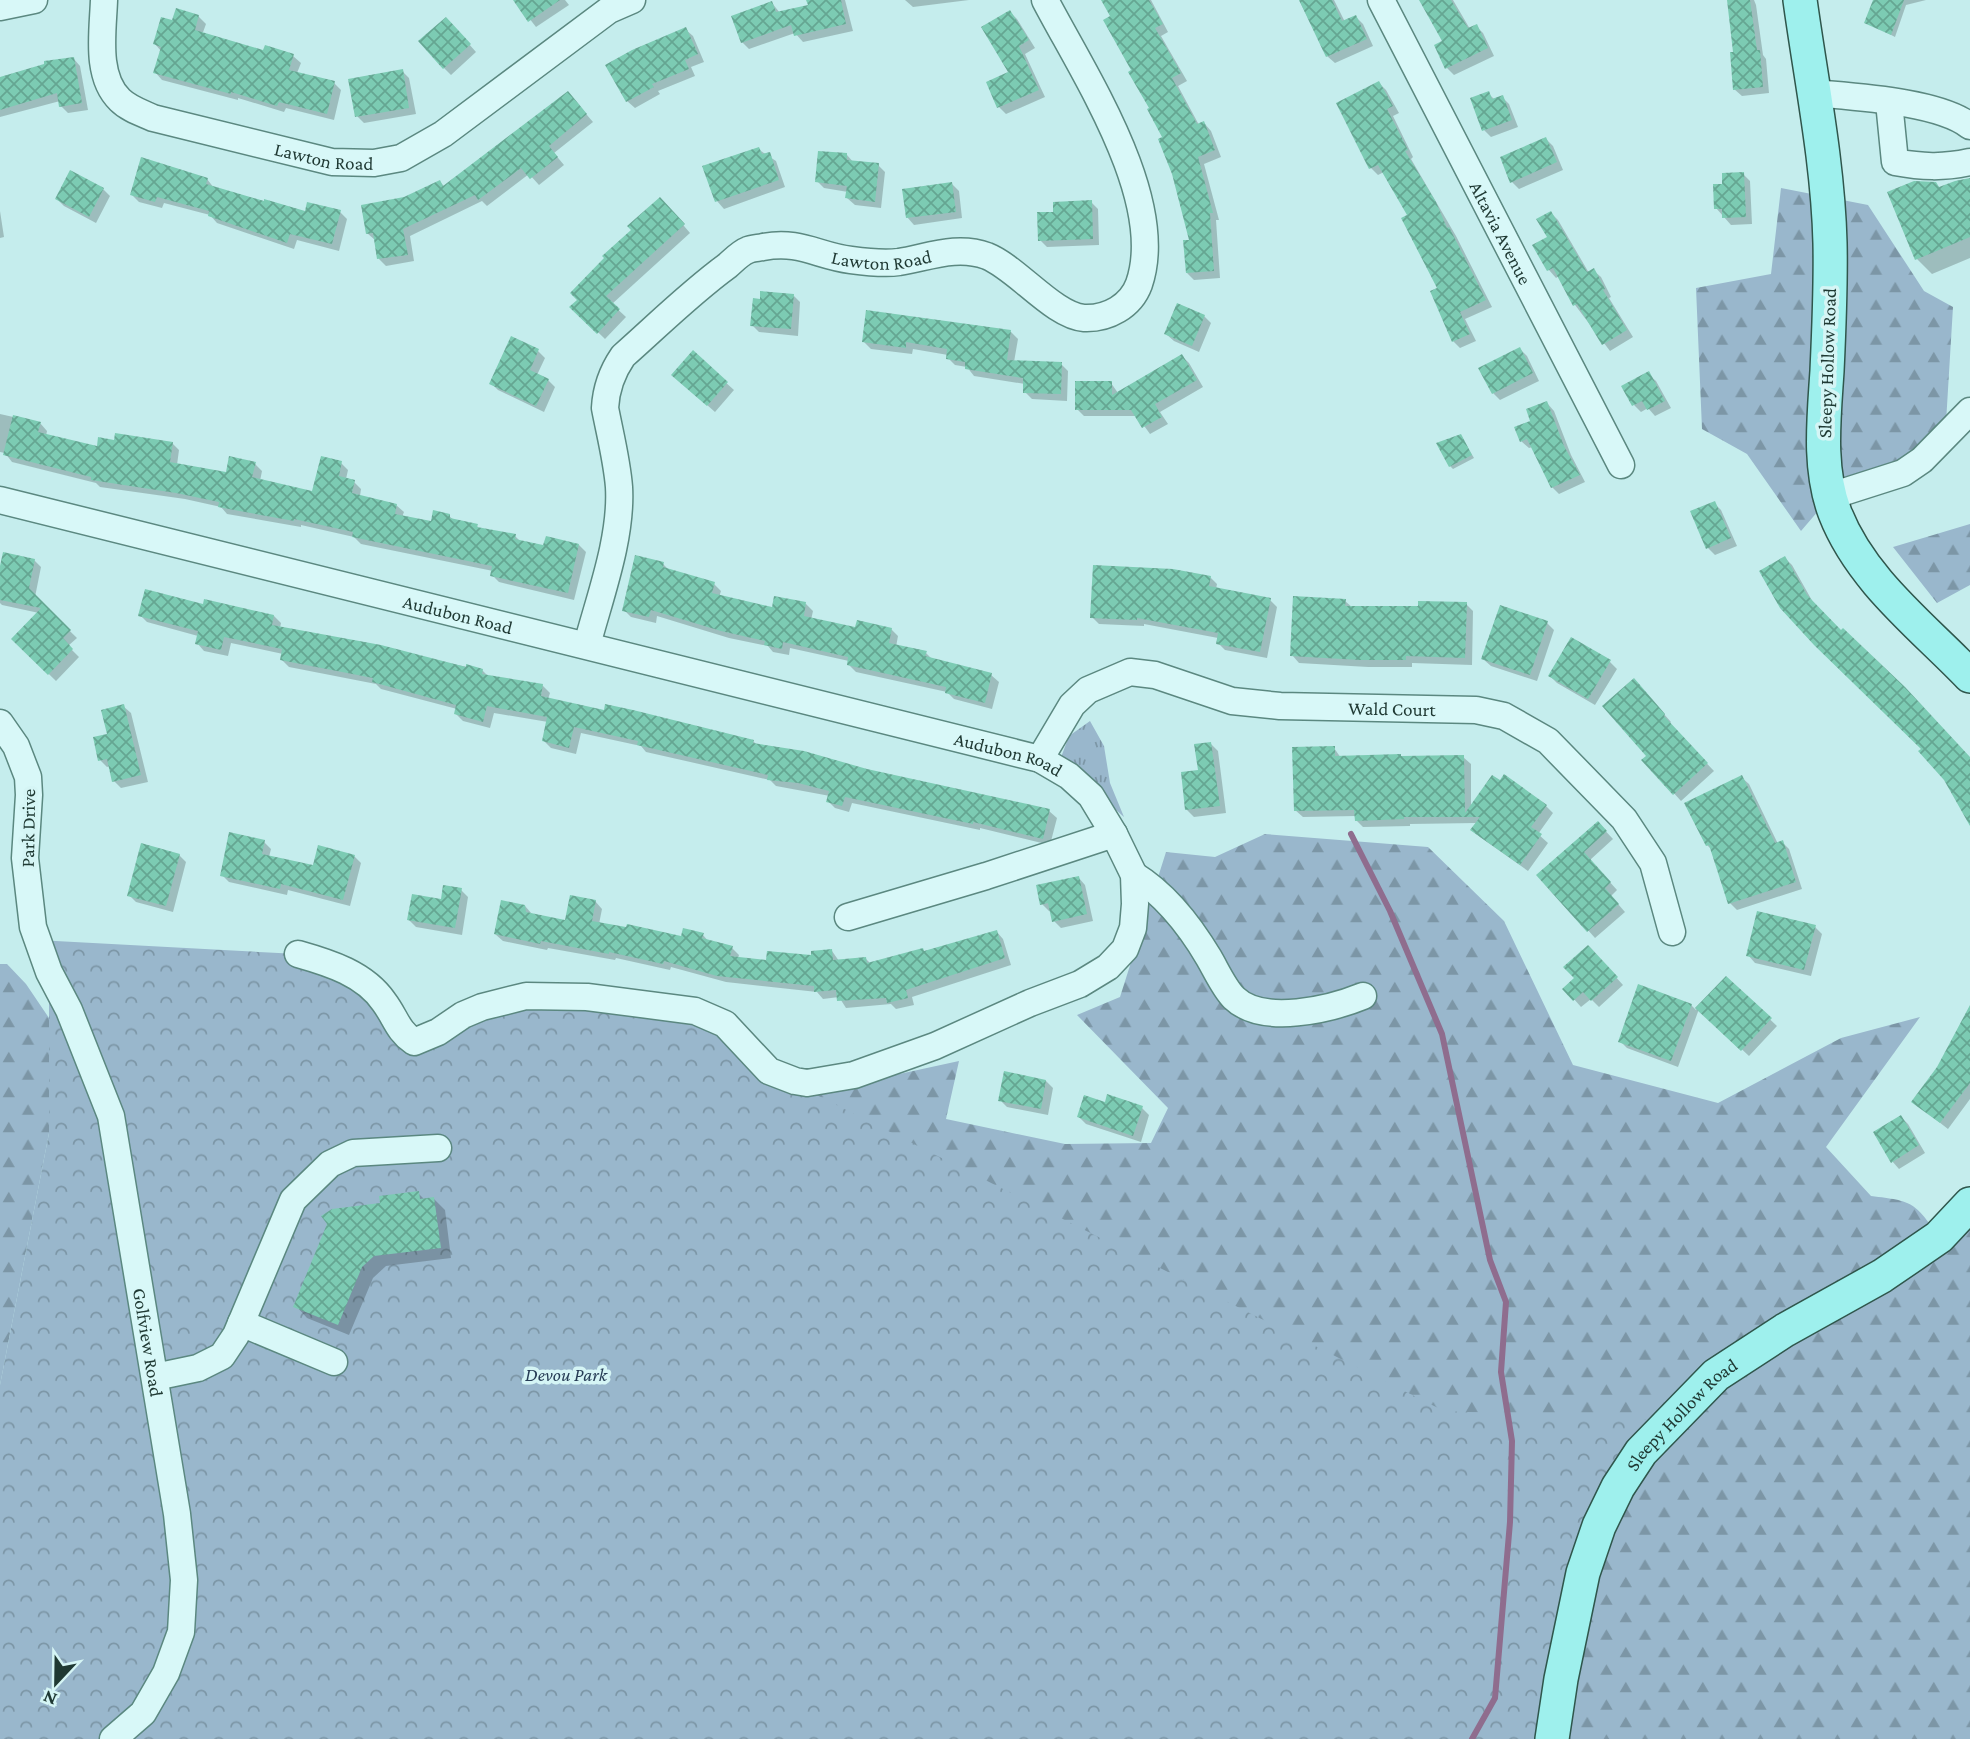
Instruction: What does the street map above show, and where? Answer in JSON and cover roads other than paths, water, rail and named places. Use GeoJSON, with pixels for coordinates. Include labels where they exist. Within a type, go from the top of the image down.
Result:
{"type":"FeatureCollection","features":[{"type":"Feature","properties":{"kind":"main road","name":"Sleepy Hollow Road"},"geometry":{"type":"LineString","coordinates":[[1802,14],[1828,203],[1831,300],[1823,443],[1826,480],[1835,513],[1868,570],[1896,603],[1970,676]]}},
{"type":"Feature","properties":{"kind":"main road","name":"Sleepy Hollow Road"},"geometry":{"type":"LineString","coordinates":[[1552,1739],[1561,1679],[1583,1573],[1618,1487],[1641,1452],[1716,1375],[1785,1330],[1881,1276],[1939,1237],[1970,1204]]}},
{"type":"Feature","properties":{"kind":"street"},"geometry":{"type":"LineString","coordinates":[[0,7],[34,0]]}},
{"type":"Feature","properties":{"kind":"street","name":"Lawton Road"},"geometry":{"type":"LineString","coordinates":[[104,0],[104,64],[109,85],[119,99],[131,108],[153,118],[332,162],[356,164],[401,158],[443,134],[609,9],[627,1]]}},
{"type":"Feature","properties":{"kind":"street","name":"Lawton Road"},"geometry":{"type":"LineString","coordinates":[[587,645],[610,558],[619,509],[619,486],[605,408],[605,396],[614,370],[623,356],[748,249],[782,243],[849,260],[896,262],[948,251],[971,251],[1000,263],[1062,310],[1083,318],[1101,316],[1120,309],[1130,301],[1143,270],[1143,216],[1128,163],[1045,0]]}},
{"type":"Feature","properties":{"kind":"street","name":"Altavia Avenue"},"geometry":{"type":"LineString","coordinates":[[1381,0],[1621,465]]}},
{"type":"Feature","properties":{"kind":"street"},"geometry":{"type":"LineString","coordinates":[[1802,14],[1821,0]]}},
{"type":"Feature","properties":{"kind":"street"},"geometry":{"type":"LineString","coordinates":[[1813,93],[1932,110],[1970,126]]}},
{"type":"Feature","properties":{"kind":"street"},"geometry":{"type":"LineString","coordinates":[[1889,102],[1895,162],[1928,168],[1945,168],[1970,162]]}},
{"type":"Feature","properties":{"kind":"street"},"geometry":{"type":"LineString","coordinates":[[1831,496],[1903,473],[1922,460],[1970,411]]}},
{"type":"Feature","properties":{"kind":"street","name":"Audubon Road"},"geometry":{"type":"LineString","coordinates":[[0,500],[1040,759],[1069,776],[1091,796],[1114,834],[1133,875],[1133,928],[1125,949],[1108,967],[1080,984],[1030,1003],[935,1046],[854,1074],[807,1083],[769,1071],[725,1024],[695,1011],[587,996],[526,996],[482,1007],[414,1042],[402,1033],[385,1002],[373,988],[328,962],[298,954]]}},
{"type":"Feature","properties":{"kind":"street","name":"Wald Court"},"geometry":{"type":"LineString","coordinates":[[1040,759],[1072,705],[1088,690],[1130,672],[1155,675],[1232,701],[1280,706],[1476,710],[1504,716],[1548,741],[1624,819],[1653,863],[1672,932]]}},
{"type":"Feature","properties":{"kind":"street","name":"Park Drive"},"geometry":{"type":"LineString","coordinates":[[0,723],[16,746],[28,777],[25,858],[37,940]]}},
{"type":"Feature","properties":{"kind":"street"},"geometry":{"type":"LineString","coordinates":[[848,917],[1114,834]]}},
{"type":"Feature","properties":{"kind":"street"},"geometry":{"type":"LineString","coordinates":[[1133,875],[1147,883],[1166,901],[1200,944],[1234,999],[1247,1006],[1280,1013],[1310,1012],[1342,1005],[1363,996]]}},
{"type":"Feature","properties":{"kind":"street","name":"Golfview Road"},"geometry":{"type":"LineString","coordinates":[[37,940],[49,972],[69,1010],[111,1115],[177,1514],[184,1580],[181,1632],[166,1673],[143,1713],[113,1739]]}},
{"type":"Feature","properties":{"kind":"street"},"geometry":{"type":"LineString","coordinates":[[155,1377],[198,1368],[222,1356],[241,1323],[293,1200],[330,1164],[353,1153],[438,1147]]}},
{"type":"Feature","properties":{"kind":"street"},"geometry":{"type":"LineString","coordinates":[[241,1323],[334,1362]]}},
{"type":"Feature","properties":{"kind":"waterway"},"geometry":{"type":"LineString","coordinates":[[1351,834],[1390,911],[1442,1034],[1490,1260],[1506,1302],[1501,1372],[1512,1441],[1510,1522],[1495,1698],[1472,1739]]}},
{"type":"Feature","properties":{"kind":"park label","name":"Devou Park"},"geometry":{"type":"Point","coordinates":[566,1374]}}]}
